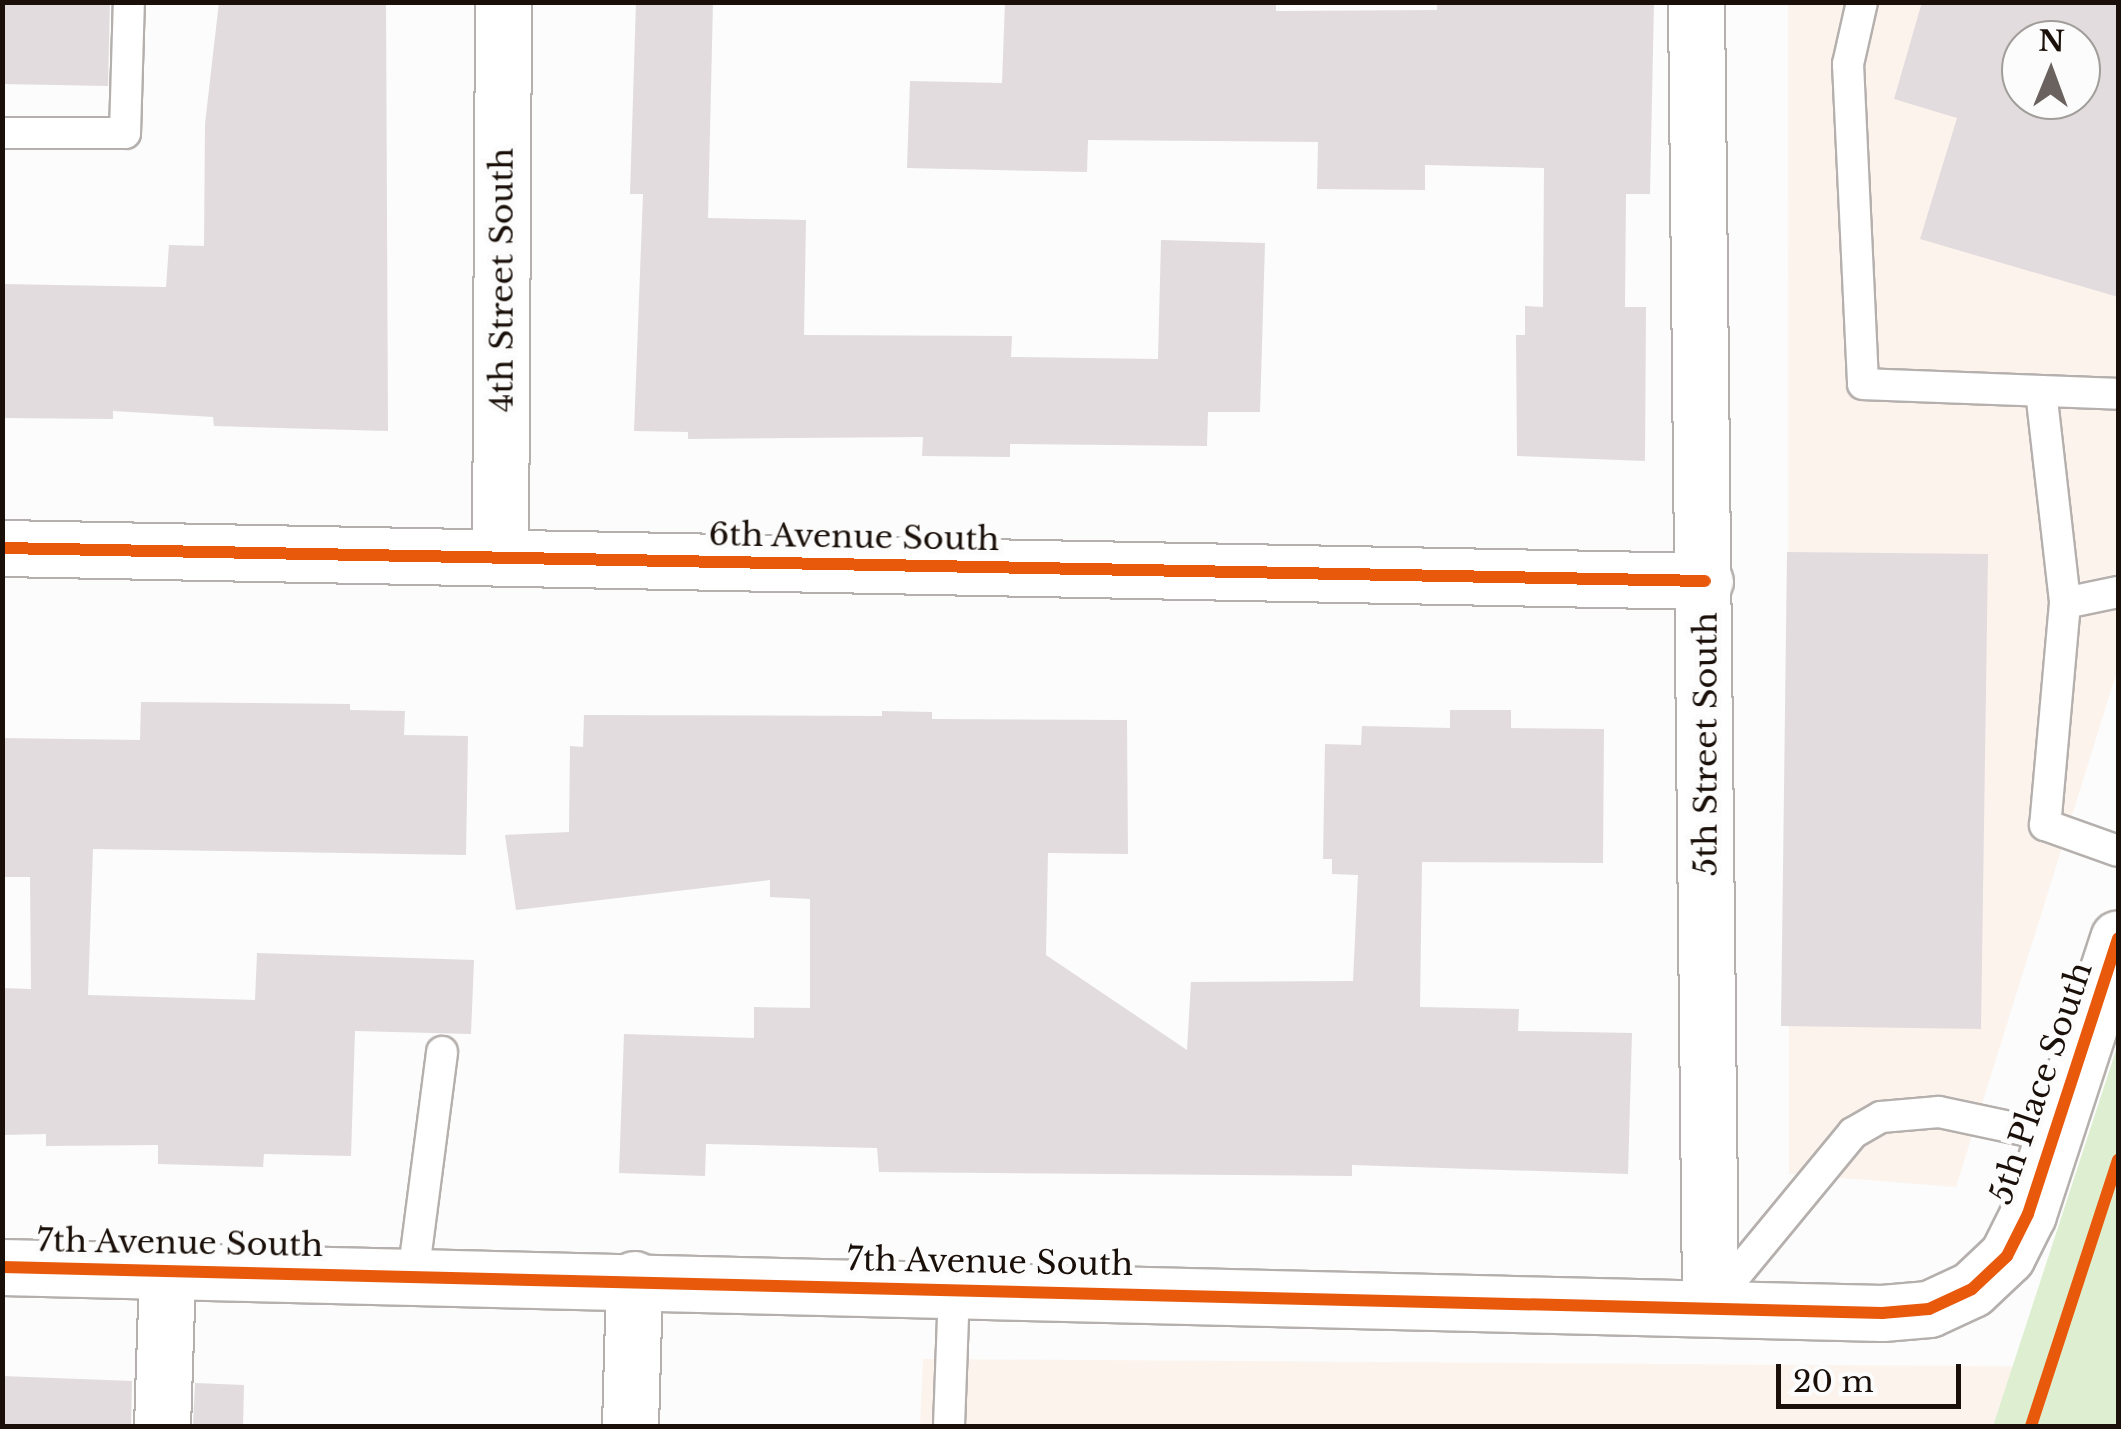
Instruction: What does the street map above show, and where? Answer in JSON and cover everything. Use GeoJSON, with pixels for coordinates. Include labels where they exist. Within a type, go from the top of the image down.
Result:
{"type":"FeatureCollection","features":[{"type":"Feature","properties":{"kind":"street","name":"4th Street South"},"geometry":{"type":"LineString","coordinates":[[500,558],[503,2]]}},
{"type":"Feature","properties":{"kind":"street","name":"5th Street South"},"geometry":{"type":"LineString","coordinates":[[1696,2],[1710,1306]]}},
{"type":"Feature","properties":{"kind":"street","name":"6th Avenue South"},"geometry":{"type":"LineString","coordinates":[[2,548],[1705,581]]}},
{"type":"Feature","properties":{"kind":"street","name":"5th Place South"},"geometry":{"type":"LineString","coordinates":[[1972,1289],[2006,1256],[2057,1137],[2118,938]]}},
{"type":"Feature","properties":{"kind":"street","name":"7th Avenue South"},"geometry":{"type":"LineString","coordinates":[[2,1267],[634,1279],[1882,1313],[1929,1308],[1972,1289]]}},
{"type":"Feature","properties":{"kind":"street"},"geometry":{"type":"LineString","coordinates":[[162,1426],[167,1272]]}},
{"type":"Feature","properties":{"kind":"street"},"geometry":{"type":"LineString","coordinates":[[630,1426],[634,1279]]}},
{"type":"Feature","properties":{"kind":"lane"},"geometry":{"type":"LineString","coordinates":[[2,133],[125,132],[129,2]]}},
{"type":"Feature","properties":{"kind":"lane"},"geometry":{"type":"LineString","coordinates":[[1862,2],[1848,64],[1863,384],[2118,394]]}},
{"type":"Feature","properties":{"kind":"lane"},"geometry":{"type":"LineString","coordinates":[[2041,391],[2065,602],[2044,825],[2118,850]]}},
{"type":"Feature","properties":{"kind":"lane"},"geometry":{"type":"LineString","coordinates":[[2065,602],[2118,592]]}},
{"type":"Feature","properties":{"kind":"lane"},"geometry":{"type":"LineString","coordinates":[[413,1276],[442,1052]]}},
{"type":"Feature","properties":{"kind":"lane"},"geometry":{"type":"LineString","coordinates":[[1710,1306],[1853,1133],[1881,1117],[1939,1112],[2057,1137]]}},
{"type":"Feature","properties":{"kind":"lane"},"geometry":{"type":"LineString","coordinates":[[949,1426],[954,1290]]}},
{"type":"Feature","properties":{"kind":"shaded area"},"geometry":{"type":"Polygon","coordinates":[[[1788,3],[2118,3],[2118,668],[1956,1187],[1789,1174],[1788,3]]]}},
{"type":"Feature","properties":{"kind":"shaded area"},"geometry":{"type":"Polygon","coordinates":[[[923,1359],[2118,1367],[2118,1426],[920,1426],[923,1359]]]}},
{"type":"Feature","properties":{"kind":"green space"},"geometry":{"type":"Polygon","coordinates":[[[2118,1044],[2118,1426],[1993,1426],[2118,1044]]]}},
{"type":"Feature","properties":{"kind":"building"},"geometry":{"type":"Polygon","coordinates":[[[2,2],[110,2],[108,86],[2,84],[2,2]]]}},
{"type":"Feature","properties":{"kind":"building"},"geometry":{"type":"Polygon","coordinates":[[[219,2],[386,2],[388,431],[214,426],[213,417],[113,411],[113,419],[2,418],[2,284],[166,287],[169,245],[204,246],[205,124],[219,2]]]}},
{"type":"Feature","properties":{"kind":"building"},"geometry":{"type":"Polygon","coordinates":[[[636,2],[713,2],[708,218],[806,220],[804,335],[1012,336],[1011,357],[1158,359],[1161,240],[1265,243],[1260,412],[1208,412],[1207,446],[1010,444],[1010,457],[922,456],[923,437],[688,439],[688,432],[634,431],[643,194],[630,194],[636,2]]]}},
{"type":"Feature","properties":{"kind":"building"},"geometry":{"type":"Polygon","coordinates":[[[1005,2],[1276,2],[1276,11],[1437,10],[1437,2],[1654,2],[1650,194],[1626,194],[1625,307],[1646,307],[1645,461],[1517,456],[1516,335],[1525,335],[1525,306],[1543,307],[1544,168],[1425,165],[1425,190],[1317,189],[1318,142],[1088,140],[1087,172],[907,168],[910,81],[1002,83],[1005,2]]]}},
{"type":"Feature","properties":{"kind":"building"},"geometry":{"type":"Polygon","coordinates":[[[1922,2],[2118,2],[2118,297],[1920,239],[1957,118],[1894,99],[1922,2]]]}},
{"type":"Feature","properties":{"kind":"building"},"geometry":{"type":"Polygon","coordinates":[[[1787,552],[1988,554],[1981,1029],[1781,1026],[1787,552]]]}},
{"type":"Feature","properties":{"kind":"building"},"geometry":{"type":"Polygon","coordinates":[[[141,702],[350,704],[350,710],[405,711],[404,735],[468,736],[466,855],[93,849],[88,995],[255,1000],[257,953],[474,960],[471,1034],[355,1031],[351,1156],[264,1154],[263,1167],[158,1164],[158,1145],[46,1146],[46,1134],[2,1135],[2,988],[31,989],[30,877],[2,877],[2,738],[140,740],[141,702]]]}},
{"type":"Feature","properties":{"kind":"building"},"geometry":{"type":"Polygon","coordinates":[[[1450,710],[1511,710],[1511,728],[1604,729],[1603,863],[1422,862],[1420,1007],[1519,1009],[1518,1031],[1632,1033],[1628,1174],[1352,1165],[1352,1176],[879,1172],[877,1148],[706,1144],[705,1176],[619,1173],[624,1034],[754,1038],[754,1007],[810,1008],[810,899],[770,897],[770,880],[516,910],[505,835],[569,832],[570,746],[583,747],[584,715],[882,716],[882,711],[932,712],[932,719],[1127,720],[1128,854],[1048,853],[1046,955],[1187,1050],[1191,982],[1353,981],[1358,875],[1332,874],[1332,859],[1323,859],[1325,744],[1361,745],[1362,726],[1450,728],[1450,710]]]}},
{"type":"Feature","properties":{"kind":"building"},"geometry":{"type":"Polygon","coordinates":[[[2,1376],[132,1381],[131,1426],[2,1426],[2,1376]]]}},
{"type":"Feature","properties":{"kind":"building"},"geometry":{"type":"Polygon","coordinates":[[[195,1383],[244,1385],[243,1426],[193,1426],[195,1383]]]}},
{"type":"Feature","properties":{"kind":"cycle path"},"geometry":{"type":"LineString","coordinates":[[2,548],[1705,581]]}},
{"type":"Feature","properties":{"kind":"cycle path"},"geometry":{"type":"LineString","coordinates":[[2,1267],[1882,1313],[1929,1309],[1972,1289],[2007,1256],[2028,1214],[2118,938]]}},
{"type":"Feature","properties":{"kind":"cycle path"},"geometry":{"type":"LineString","coordinates":[[2031,1426],[2118,1160]]}}]}
